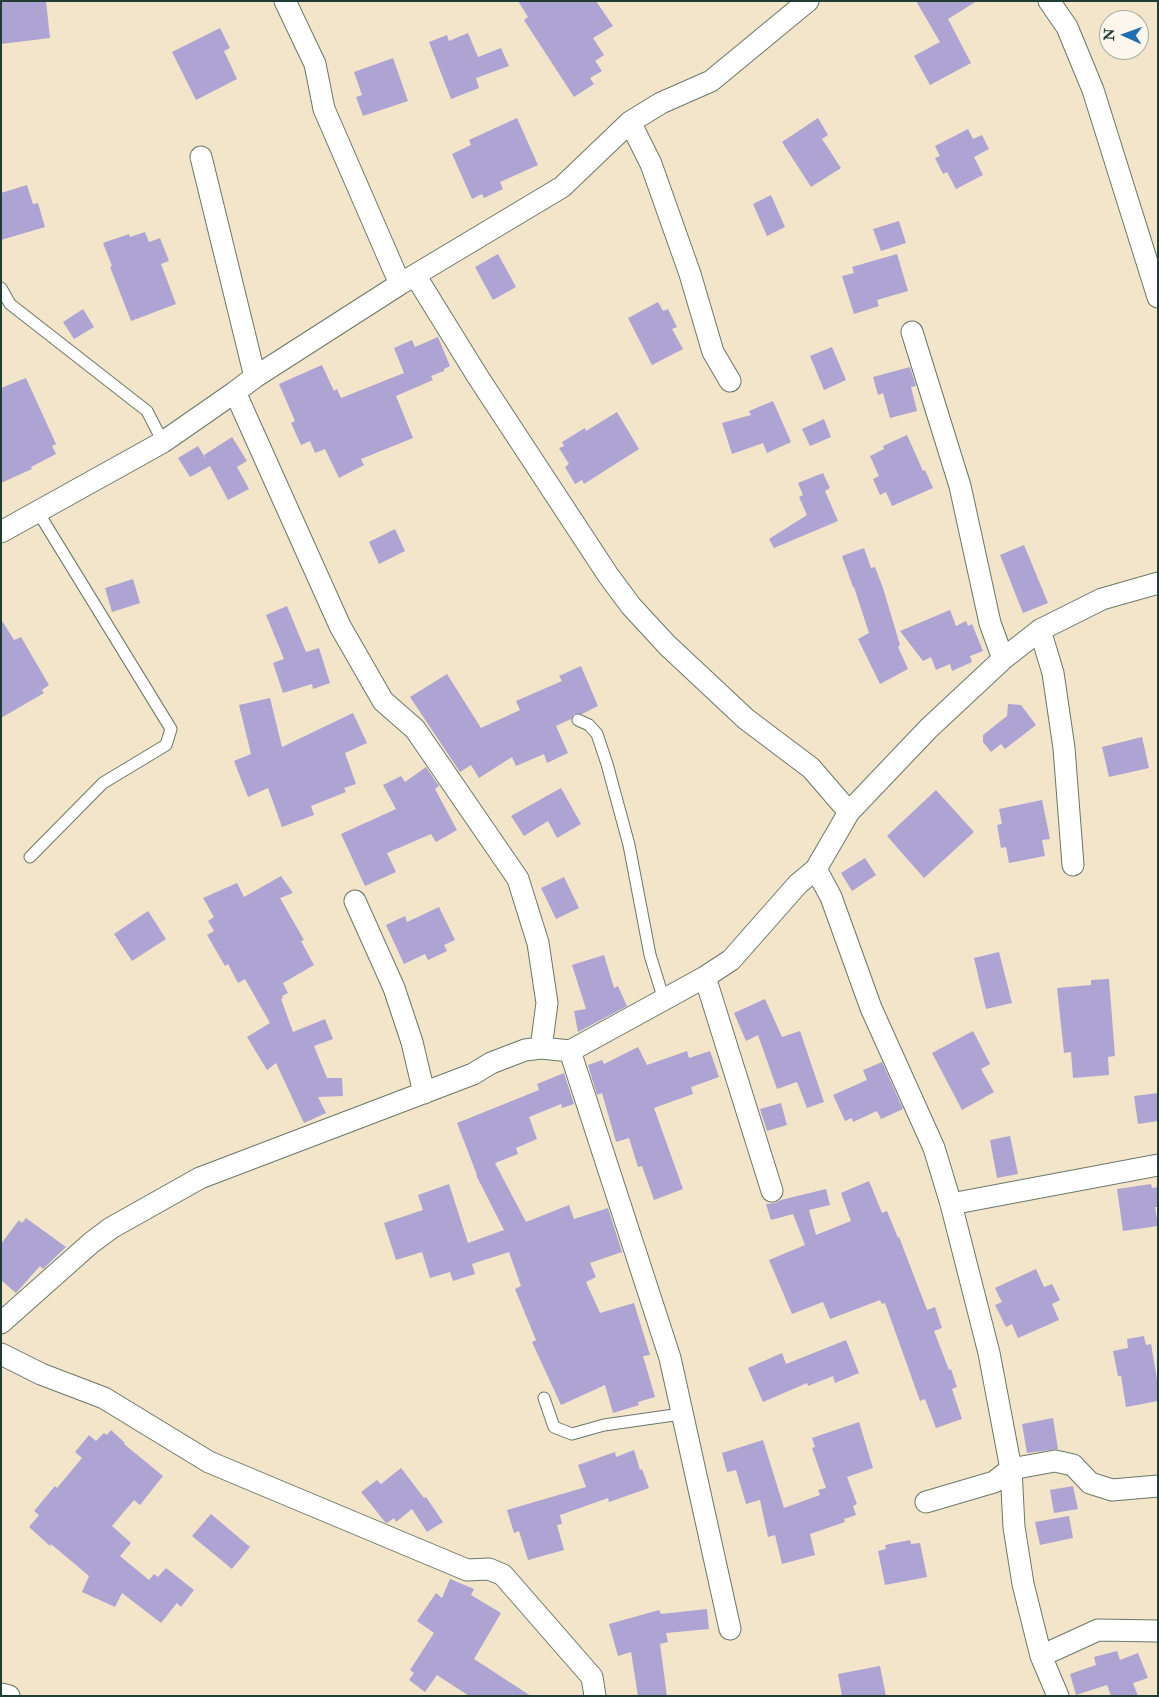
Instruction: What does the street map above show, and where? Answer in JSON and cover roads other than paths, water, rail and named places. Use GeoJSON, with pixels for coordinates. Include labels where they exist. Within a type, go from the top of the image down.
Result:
{"type":"FeatureCollection","features":[{"type":"Feature","properties":{"kind":"street"},"geometry":{"type":"LineString","coordinates":[[285,1],[315,64],[324,109],[408,279],[483,385],[608,575],[631,606],[667,645],[746,719],[811,768],[849,812]]}},
{"type":"Feature","properties":{"kind":"street"},"geometry":{"type":"LineString","coordinates":[[1,532],[163,442],[255,377],[408,279],[562,186],[630,122],[661,103],[710,81],[808,1]]}},
{"type":"Feature","properties":{"kind":"street"},"geometry":{"type":"LineString","coordinates":[[1049,1],[1066,27],[1093,90],[1158,297]]}},
{"type":"Feature","properties":{"kind":"street"},"geometry":{"type":"LineString","coordinates":[[630,122],[651,164],[690,274],[713,352],[730,381]]}},
{"type":"Feature","properties":{"kind":"street"},"geometry":{"type":"LineString","coordinates":[[201,157],[255,377]]}},
{"type":"Feature","properties":{"kind":"street"},"geometry":{"type":"LineString","coordinates":[[912,332],[960,486],[990,623],[1003,659]]}},
{"type":"Feature","properties":{"kind":"street"},"geometry":{"type":"LineString","coordinates":[[235,392],[340,626],[378,693],[383,701],[415,729],[518,879],[538,943],[547,1003],[541,1048]]}},
{"type":"Feature","properties":{"kind":"street"},"geometry":{"type":"LineString","coordinates":[[1,1323],[91,1243],[111,1228],[200,1178],[473,1074],[491,1063],[525,1050],[541,1048],[570,1050],[664,1000],[732,960],[798,884],[816,869],[849,812],[930,728],[1003,659],[1040,630],[1102,599],[1158,583]]}},
{"type":"Feature","properties":{"kind":"street"},"geometry":{"type":"LineString","coordinates":[[1040,630],[1053,674],[1064,748],[1073,865]]}},
{"type":"Feature","properties":{"kind":"street"},"geometry":{"type":"LineString","coordinates":[[816,869],[831,898],[871,1008],[934,1148],[951,1204],[989,1353],[1011,1469],[1014,1527],[1023,1584],[1041,1656],[1058,1696]]}},
{"type":"Feature","properties":{"kind":"street"},"geometry":{"type":"LineString","coordinates":[[354,901],[394,988],[412,1042],[424,1092]]}},
{"type":"Feature","properties":{"kind":"street"},"geometry":{"type":"LineString","coordinates":[[705,977],[772,1191]]}},
{"type":"Feature","properties":{"kind":"street"},"geometry":{"type":"LineString","coordinates":[[570,1050],[670,1358],[730,1629]]}},
{"type":"Feature","properties":{"kind":"street"},"geometry":{"type":"LineString","coordinates":[[951,1204],[1158,1165]]}},
{"type":"Feature","properties":{"kind":"street"},"geometry":{"type":"LineString","coordinates":[[1,1354],[41,1374],[104,1398],[209,1462],[467,1570],[489,1569],[503,1575],[592,1677],[596,1696]]}},
{"type":"Feature","properties":{"kind":"street"},"geometry":{"type":"LineString","coordinates":[[926,1502],[994,1482],[1011,1469],[1056,1461],[1073,1465],[1090,1483],[1112,1490],[1158,1486]]}},
{"type":"Feature","properties":{"kind":"street"},"geometry":{"type":"LineString","coordinates":[[1041,1656],[1098,1630],[1158,1631]]}},
{"type":"Feature","properties":{"kind":"street"},"geometry":{"type":"LineString","coordinates":[[1,1694],[9,1696]]}},
{"type":"Feature","properties":{"kind":"lane"},"geometry":{"type":"LineString","coordinates":[[1,288],[10,304],[146,411],[163,442]]}},
{"type":"Feature","properties":{"kind":"lane"},"geometry":{"type":"LineString","coordinates":[[30,857],[103,784],[166,745],[171,729],[38,512]]}},
{"type":"Feature","properties":{"kind":"lane"},"geometry":{"type":"LineString","coordinates":[[578,720],[588,724],[597,734],[607,764],[630,845],[650,955],[664,1000]]}},
{"type":"Feature","properties":{"kind":"lane"},"geometry":{"type":"LineString","coordinates":[[544,1398],[554,1427],[572,1434],[604,1425],[681,1414]]}}]}
